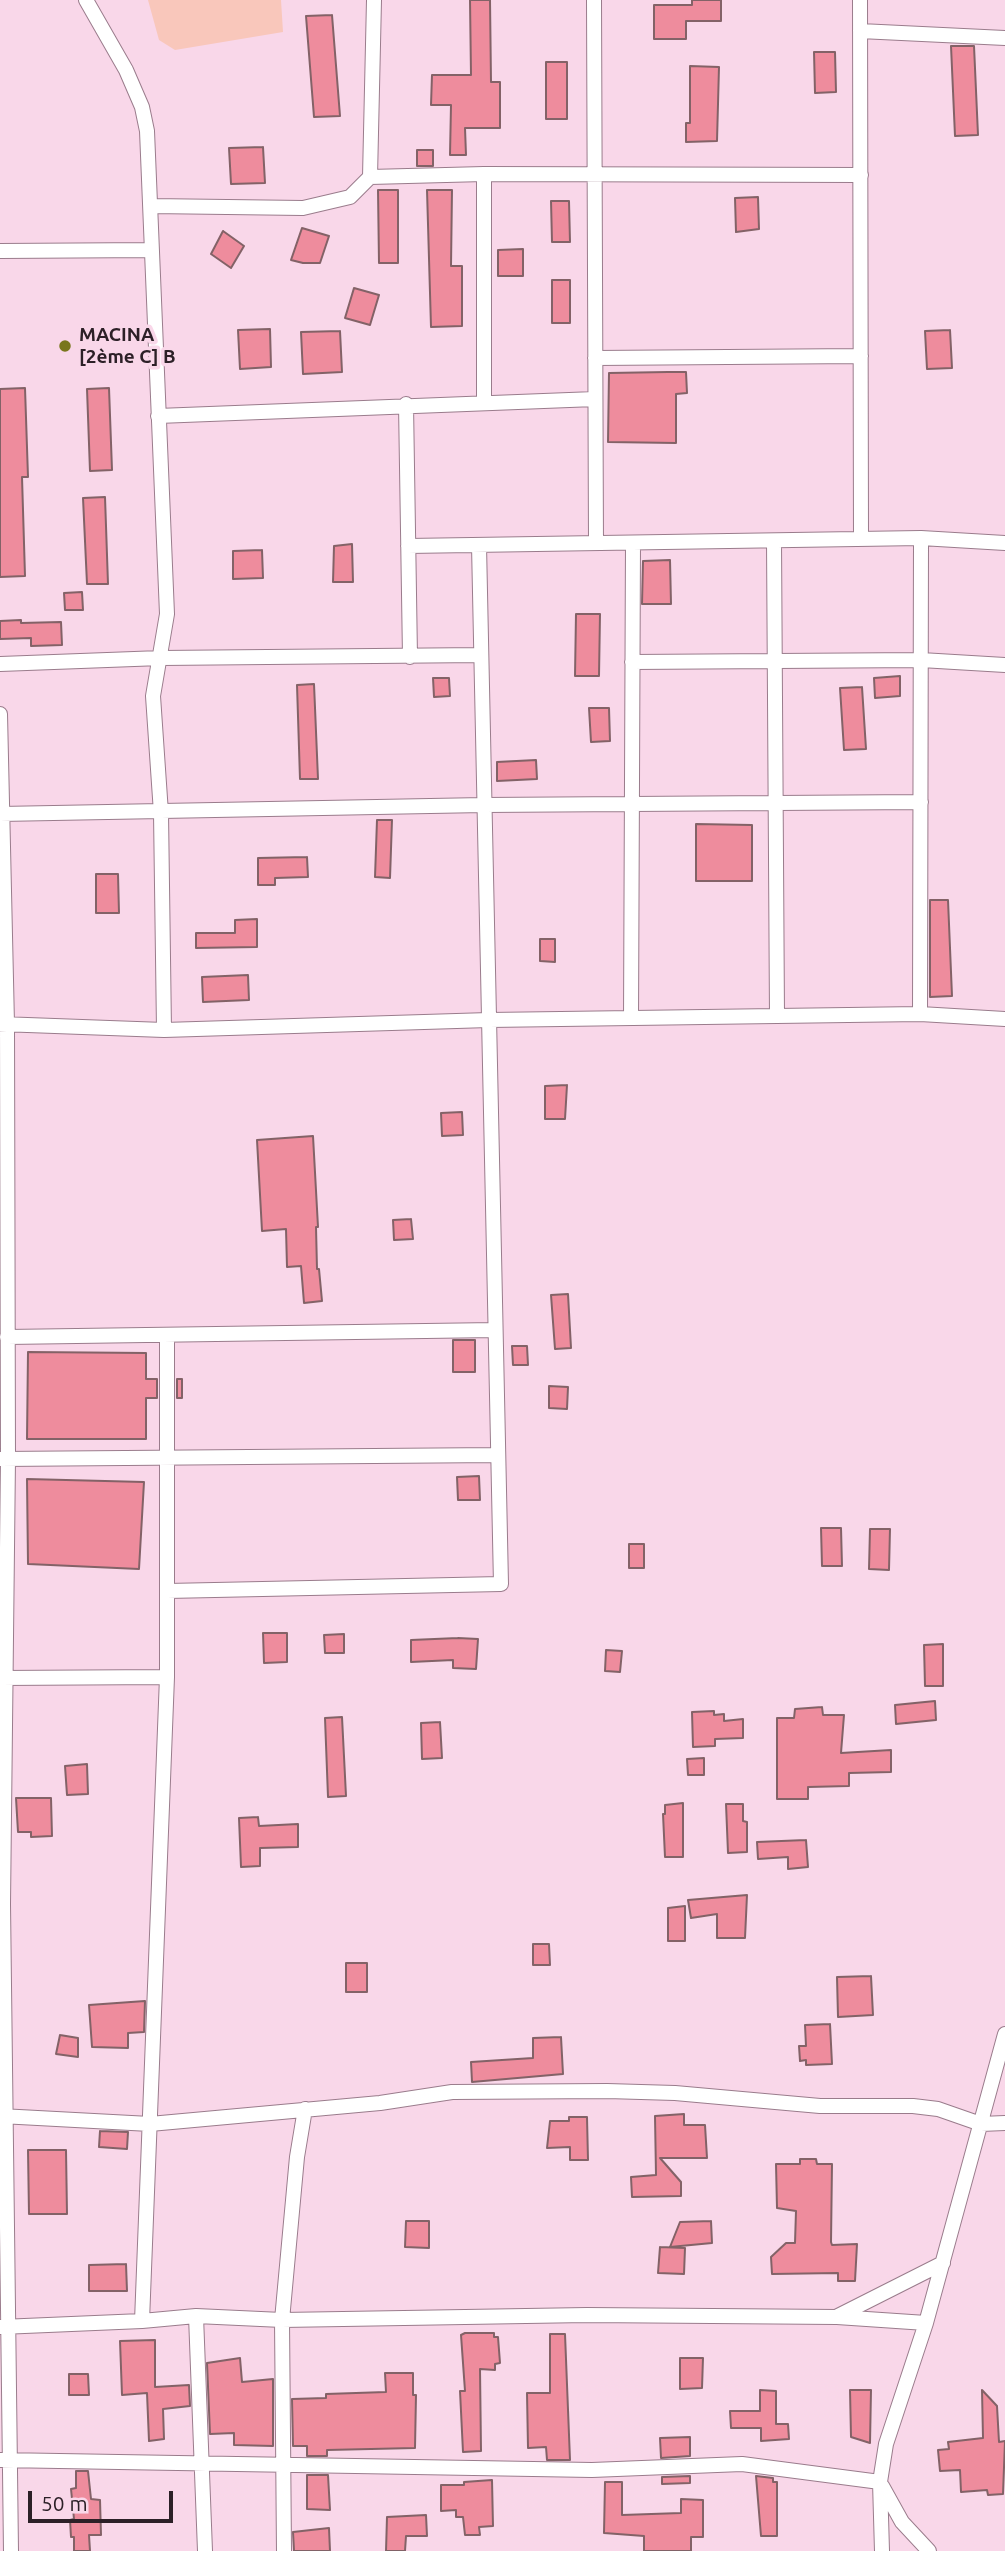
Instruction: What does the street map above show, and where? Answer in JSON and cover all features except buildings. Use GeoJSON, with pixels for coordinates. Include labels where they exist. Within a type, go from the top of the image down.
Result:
{"type":"FeatureCollection","features":[{"type":"Feature","properties":{"kind":"street"},"geometry":{"type":"LineString","coordinates":[[86,0],[126,70],[142,107],[147,131],[167,614],[153,696],[160,813],[164,1030]]}},
{"type":"Feature","properties":{"kind":"street"},"geometry":{"type":"LineString","coordinates":[[370,177],[374,0]]}},
{"type":"Feature","properties":{"kind":"street"},"geometry":{"type":"LineString","coordinates":[[594,0],[596,543]]}},
{"type":"Feature","properties":{"kind":"street"},"geometry":{"type":"LineString","coordinates":[[860,0],[861,540]]}},
{"type":"Feature","properties":{"kind":"street"},"geometry":{"type":"LineString","coordinates":[[860,31],[1005,38]]}},
{"type":"Feature","properties":{"kind":"street"},"geometry":{"type":"LineString","coordinates":[[151,206],[303,208],[350,197],[370,177],[484,174],[861,175]]}},
{"type":"Feature","properties":{"kind":"street"},"geometry":{"type":"LineString","coordinates":[[484,174],[484,402]]}},
{"type":"Feature","properties":{"kind":"street"},"geometry":{"type":"LineString","coordinates":[[0,251],[152,250]]}},
{"type":"Feature","properties":{"kind":"street"},"geometry":{"type":"LineString","coordinates":[[595,358],[861,356]]}},
{"type":"Feature","properties":{"kind":"street"},"geometry":{"type":"LineString","coordinates":[[158,416],[406,404],[595,399]]}},
{"type":"Feature","properties":{"kind":"street"},"geometry":{"type":"LineString","coordinates":[[406,404],[410,657]]}},
{"type":"Feature","properties":{"kind":"street"},"geometry":{"type":"LineString","coordinates":[[920,1014],[921,538]]}},
{"type":"Feature","properties":{"kind":"street"},"geometry":{"type":"LineString","coordinates":[[408,547],[921,538],[1005,543]]}},
{"type":"Feature","properties":{"kind":"street"},"geometry":{"type":"LineString","coordinates":[[774,541],[777,1016]]}},
{"type":"Feature","properties":{"kind":"street"},"geometry":{"type":"LineString","coordinates":[[631,1018],[633,543]]}},
{"type":"Feature","properties":{"kind":"street"},"geometry":{"type":"LineString","coordinates":[[167,1591],[501,1584],[479,545]]}},
{"type":"Feature","properties":{"kind":"street"},"geometry":{"type":"LineString","coordinates":[[0,664],[481,655]]}},
{"type":"Feature","properties":{"kind":"street"},"geometry":{"type":"LineString","coordinates":[[632,662],[921,660],[1005,665]]}},
{"type":"Feature","properties":{"kind":"street"},"geometry":{"type":"LineString","coordinates":[[0,715],[7,1337],[1,1904],[4,2460],[11,2551]]}},
{"type":"Feature","properties":{"kind":"street"},"geometry":{"type":"LineString","coordinates":[[1,814],[484,805],[921,802]]}},
{"type":"Feature","properties":{"kind":"street"},"geometry":{"type":"LineString","coordinates":[[4,1024],[164,1030],[489,1020],[920,1014],[1005,1019]]}},
{"type":"Feature","properties":{"kind":"street"},"geometry":{"type":"LineString","coordinates":[[7,1337],[495,1330]]}},
{"type":"Feature","properties":{"kind":"street"},"geometry":{"type":"LineString","coordinates":[[142,2321],[167,1677],[167,1335]]}},
{"type":"Feature","properties":{"kind":"street"},"geometry":{"type":"LineString","coordinates":[[4,1459],[498,1455]]}},
{"type":"Feature","properties":{"kind":"street"},"geometry":{"type":"LineString","coordinates":[[3,1677],[167,1677]]}},
{"type":"Feature","properties":{"kind":"street"},"geometry":{"type":"LineString","coordinates":[[882,2551],[880,2482],[886,2444],[926,2323],[1005,2034]]}},
{"type":"Feature","properties":{"kind":"street"},"geometry":{"type":"LineString","coordinates":[[3,2116],[150,2124],[380,2103],[452,2092],[648,2092],[820,2106],[913,2106],[938,2109],[981,2124],[1005,2123]]}},
{"type":"Feature","properties":{"kind":"street"},"geometry":{"type":"LineString","coordinates":[[284,2551],[282,2320],[304,2109]]}},
{"type":"Feature","properties":{"kind":"street"},"geometry":{"type":"LineString","coordinates":[[837,2317],[943,2263]]}},
{"type":"Feature","properties":{"kind":"street"},"geometry":{"type":"LineString","coordinates":[[4,2327],[196,2316],[282,2320],[587,2315],[837,2317],[926,2323]]}},
{"type":"Feature","properties":{"kind":"street"},"geometry":{"type":"LineString","coordinates":[[196,2316],[205,2551]]}},
{"type":"Feature","properties":{"kind":"street"},"geometry":{"type":"LineString","coordinates":[[4,2460],[592,2470],[742,2464],[880,2482]]}},
{"type":"Feature","properties":{"kind":"street"},"geometry":{"type":"LineString","coordinates":[[880,2482],[902,2522],[929,2551]]}},
{"type":"Feature","properties":{"kind":"shaded area"},"geometry":{"type":"Polygon","coordinates":[[[148,0],[281,0],[283,32],[175,50],[159,40],[148,0]]]}},
{"type":"Feature","properties":{"kind":"place","name":"MACINA [2ème C] B"},"geometry":{"type":"Point","coordinates":[65,346]}}]}
